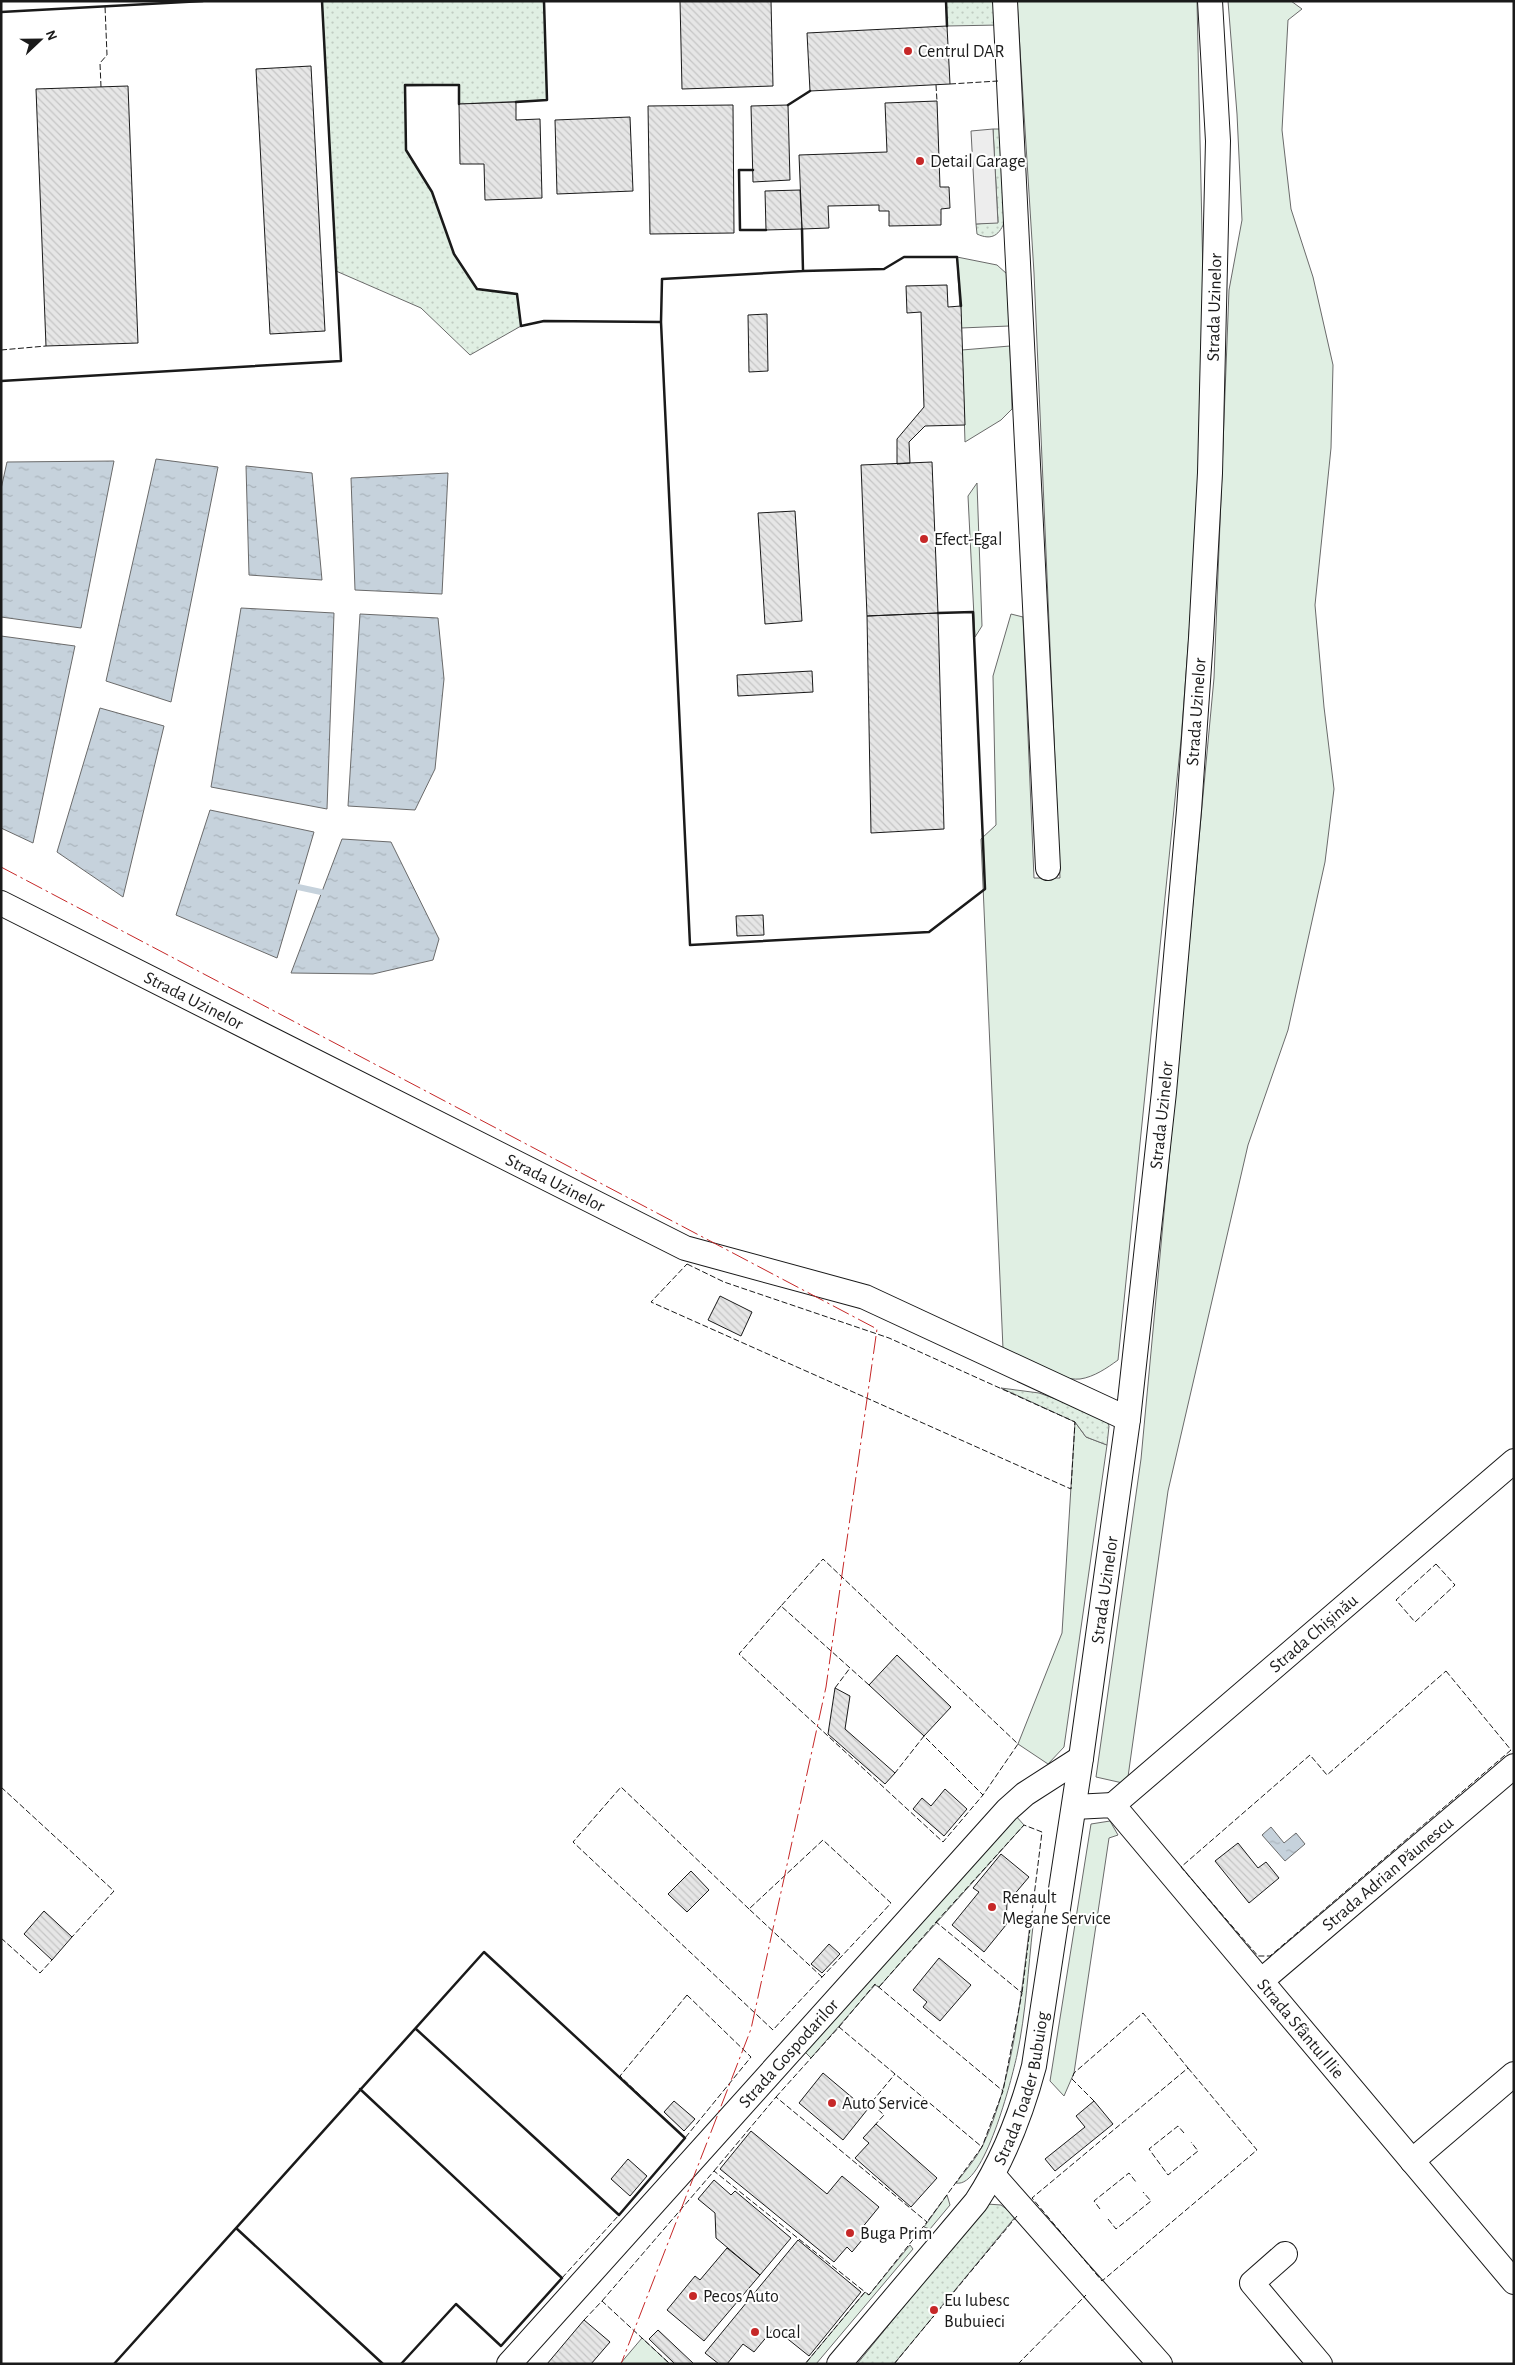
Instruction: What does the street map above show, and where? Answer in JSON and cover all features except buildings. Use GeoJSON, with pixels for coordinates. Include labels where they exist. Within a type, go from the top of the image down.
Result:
{"type":"FeatureCollection","features":[{"type":"Feature","properties":{"kind":"street"},"geometry":{"type":"LineString","coordinates":[[1005,1],[1048,868]]}},
{"type":"Feature","properties":{"kind":"street","name":"Strada Uzinelor"},"geometry":{"type":"LineString","coordinates":[[1081,1758],[1128,1419],[1164,1092],[1201,638],[1210,474],[1218,140],[1210,1]]}},
{"type":"Feature","properties":{"kind":"street","name":"Strada Uzinelor"},"geometry":{"type":"LineString","coordinates":[[1,903],[685,1248],[865,1297],[1128,1419]]}},
{"type":"Feature","properties":{"kind":"street","name":"Strada Chișinău"},"geometry":{"type":"LineString","coordinates":[[1113,1805],[1514,1461]]}},
{"type":"Feature","properties":{"kind":"street","name":"Strada Toader Bubuiog"},"geometry":{"type":"LineString","coordinates":[[839,2364],[973,2205],[993,2175],[1024,2104],[1034,2066],[1081,1758]]}},
{"type":"Feature","properties":{"kind":"street","name":"Strada Gospodarilor"},"geometry":{"type":"LineString","coordinates":[[509,2364],[1007,1810],[1025,1794],[1081,1758]]}},
{"type":"Feature","properties":{"kind":"street","name":"Strada Adrian Păunescu"},"geometry":{"type":"LineString","coordinates":[[1261,1981],[1514,1766]]}},
{"type":"Feature","properties":{"kind":"street"},"geometry":{"type":"LineString","coordinates":[[1074,1807],[1113,1805]]}},
{"type":"Feature","properties":{"kind":"street","name":"Strada Sfântul Ilie"},"geometry":{"type":"LineString","coordinates":[[1113,1805],[1514,2282]]}},
{"type":"Feature","properties":{"kind":"street"},"geometry":{"type":"LineString","coordinates":[[1412,2161],[1514,2074]]}},
{"type":"Feature","properties":{"kind":"street"},"geometry":{"type":"LineString","coordinates":[[993,2175],[1160,2364]]}},
{"type":"Feature","properties":{"kind":"street"},"geometry":{"type":"LineString","coordinates":[[1285,2254],[1252,2283],[1320,2364]]}},
{"type":"Feature","properties":{"kind":"green space"},"geometry":{"type":"Polygon","coordinates":[[[322,1],[544,1],[547,100],[459,104],[459,85],[405,86],[406,150],[432,192],[454,254],[477,289],[517,294],[521,326],[470,355],[421,308],[336,271],[322,1]]]}},
{"type":"Feature","properties":{"kind":"green space"},"geometry":{"type":"Polygon","coordinates":[[[946,1],[998,1],[999,25],[947,26],[946,1]]]}},
{"type":"Feature","properties":{"kind":"green space"},"geometry":{"type":"Polygon","coordinates":[[[1017,1],[1197,1],[1203,277],[1197,528],[1181,740],[1118,1360],[1095,1374],[1080,1379],[1061,1377],[1030,1364],[1003,1349],[981,839],[996,825],[993,676],[1011,614],[1023,617],[1034,878],[1060,878],[1034,273],[1017,1]]]}},
{"type":"Feature","properties":{"kind":"green space"},"geometry":{"type":"Polygon","coordinates":[[[1228,1],[1291,1],[1302,9],[1288,20],[1282,130],[1291,209],[1313,277],[1333,365],[1331,448],[1315,605],[1324,707],[1334,789],[1325,862],[1288,1030],[1248,1145],[1168,1491],[1127,1784],[1096,1777],[1141,1459],[1214,678],[1229,290],[1242,220],[1237,114],[1228,1]]]}},
{"type":"Feature","properties":{"kind":"green space"},"geometry":{"type":"Polygon","coordinates":[[[993,129],[1001,129],[1005,220],[998,233],[987,237],[977,234],[976,224],[998,222],[993,129]]]}},
{"type":"Feature","properties":{"kind":"green space"},"geometry":{"type":"Polygon","coordinates":[[[957,257],[997,265],[1007,274],[1009,326],[961,328],[957,257]]]}},
{"type":"Feature","properties":{"kind":"green space"},"geometry":{"type":"Polygon","coordinates":[[[1010,346],[1012,409],[1001,420],[965,442],[962,350],[1010,346]]]}},
{"type":"Feature","properties":{"kind":"green space"},"geometry":{"type":"Polygon","coordinates":[[[977,483],[982,626],[975,637],[968,496],[977,483]]]}},
{"type":"Feature","properties":{"kind":"green space"},"geometry":{"type":"Polygon","coordinates":[[[1001,1388],[1039,1393],[1093,1412],[1106,1419],[1109,1426],[1107,1445],[1086,1437],[1075,1422],[1001,1388]]]}},
{"type":"Feature","properties":{"kind":"green space"},"geometry":{"type":"Polygon","coordinates":[[[1075,1422],[1086,1437],[1107,1445],[1064,1747],[1048,1764],[1018,1744],[1062,1633],[1075,1422]]]}},
{"type":"Feature","properties":{"kind":"green space"},"geometry":{"type":"Polygon","coordinates":[[[1015,1815],[1024,1825],[879,1987],[875,1985],[811,2058],[804,2051],[1015,1815]]]}},
{"type":"Feature","properties":{"kind":"green space"},"geometry":{"type":"Polygon","coordinates":[[[1110,1821],[1118,1835],[1109,1838],[1074,2073],[1064,2096],[1050,2081],[1091,1824],[1110,1821]]]}},
{"type":"Feature","properties":{"kind":"green space"},"geometry":{"type":"Polygon","coordinates":[[[1030,1924],[1033,1926],[1025,2007],[1017,2055],[1003,2107],[995,2130],[977,2169],[966,2180],[956,2183],[983,2145],[1002,2093],[1014,2037],[1030,1924]]]}},
{"type":"Feature","properties":{"kind":"green space"},"geometry":{"type":"Polygon","coordinates":[[[947,2195],[950,2205],[930,2229],[924,2227],[947,2195]]]}},
{"type":"Feature","properties":{"kind":"green space"},"geometry":{"type":"Polygon","coordinates":[[[987,2204],[1001,2205],[1016,2216],[894,2364],[857,2364],[987,2204]]]}},
{"type":"Feature","properties":{"kind":"green space"},"geometry":{"type":"Polygon","coordinates":[[[910,2245],[913,2249],[816,2364],[805,2364],[865,2292],[869,2295],[910,2245]]]}},
{"type":"Feature","properties":{"kind":"green space"},"geometry":{"type":"Polygon","coordinates":[[[642,2338],[670,2364],[620,2364],[642,2338]]]}},
{"type":"Feature","properties":{"kind":"shaded area"},"geometry":{"type":"Polygon","coordinates":[[[993,129],[998,223],[976,224],[971,131],[993,129]]]}},
{"type":"Feature","properties":{"kind":"water"},"geometry":{"type":"Polygon","coordinates":[[[156,459],[218,467],[171,702],[106,681],[156,459]]]}},
{"type":"Feature","properties":{"kind":"water"},"geometry":{"type":"Polygon","coordinates":[[[114,461],[81,628],[1,617],[1,489],[7,462],[114,461]]]}},
{"type":"Feature","properties":{"kind":"water"},"geometry":{"type":"Polygon","coordinates":[[[246,466],[312,473],[322,580],[249,575],[246,466]]]}},
{"type":"Feature","properties":{"kind":"water"},"geometry":{"type":"Polygon","coordinates":[[[448,473],[442,594],[355,590],[351,478],[448,473]]]}},
{"type":"Feature","properties":{"kind":"water"},"geometry":{"type":"Polygon","coordinates":[[[241,608],[334,613],[327,809],[211,787],[241,608]]]}},
{"type":"Feature","properties":{"kind":"water"},"geometry":{"type":"Polygon","coordinates":[[[360,614],[438,618],[444,679],[435,769],[415,810],[348,806],[360,614]]]}},
{"type":"Feature","properties":{"kind":"water"},"geometry":{"type":"Polygon","coordinates":[[[1,636],[75,646],[33,843],[1,828],[1,636]]]}},
{"type":"Feature","properties":{"kind":"water"},"geometry":{"type":"Polygon","coordinates":[[[100,708],[164,726],[123,897],[57,852],[100,708]]]}},
{"type":"Feature","properties":{"kind":"water"},"geometry":{"type":"Polygon","coordinates":[[[210,810],[314,832],[277,958],[176,915],[210,810]]]}},
{"type":"Feature","properties":{"kind":"water"},"geometry":{"type":"Polygon","coordinates":[[[342,839],[391,842],[439,939],[433,960],[373,974],[291,973],[342,839]]]}},
{"type":"Feature","properties":{"kind":"water"},"geometry":{"type":"Polygon","coordinates":[[[1271,1827],[1284,1843],[1296,1833],[1305,1844],[1285,1861],[1262,1835],[1271,1827]]]}},
{"type":"Feature","properties":{"kind":"waterway"},"geometry":{"type":"LineString","coordinates":[[298,887],[321,892]]}},
{"type":"Feature","properties":{"kind":"fence"},"geometry":{"type":"LineString","coordinates":[[101,87],[100,63],[107,55],[105,6]]}},
{"type":"Feature","properties":{"kind":"fence"},"geometry":{"type":"LineString","coordinates":[[950,84],[998,81]]}},
{"type":"Feature","properties":{"kind":"fence"},"geometry":{"type":"LineString","coordinates":[[936,85],[937,101]]}},
{"type":"Feature","properties":{"kind":"fence"},"geometry":{"type":"LineString","coordinates":[[1,350],[46,346]]}},
{"type":"Feature","properties":{"kind":"fence"},"geometry":{"type":"LineString","coordinates":[[687,1264],[724,1282],[889,1338],[1075,1422],[1071,1489],[651,1302],[687,1264]]}},
{"type":"Feature","properties":{"kind":"fence"},"geometry":{"type":"LineString","coordinates":[[869,1685],[781,1606],[823,1559],[1018,1744],[983,1795],[924,1736],[895,1773]]}},
{"type":"Feature","properties":{"kind":"fence"},"geometry":{"type":"LineString","coordinates":[[1436,1564],[1455,1585],[1415,1622],[1396,1600],[1436,1564]]}},
{"type":"Feature","properties":{"kind":"fence"},"geometry":{"type":"LineString","coordinates":[[781,1606],[739,1654],[943,1842],[983,1795]]}},
{"type":"Feature","properties":{"kind":"fence"},"geometry":{"type":"LineString","coordinates":[[835,1688],[850,1668]]}},
{"type":"Feature","properties":{"kind":"fence"},"geometry":{"type":"LineString","coordinates":[[1446,1671],[1511,1750],[1270,1956],[1258,1956],[1181,1867],[1310,1755],[1327,1775],[1446,1671]]}},
{"type":"Feature","properties":{"kind":"fence"},"geometry":{"type":"LineString","coordinates":[[1,1787],[114,1891],[72,1937]]}},
{"type":"Feature","properties":{"kind":"fence"},"geometry":{"type":"LineString","coordinates":[[749,1909],[621,1787],[573,1842],[773,2030],[891,1903],[823,1840],[749,1909],[822,1977]]}},
{"type":"Feature","properties":{"kind":"fence"},"geometry":{"type":"LineString","coordinates":[[936,1922],[1024,1825],[1042,1832],[1022,1993]]}},
{"type":"Feature","properties":{"kind":"fence"},"geometry":{"type":"LineString","coordinates":[[879,1987],[936,1922],[1022,1993],[1003,2091]]}},
{"type":"Feature","properties":{"kind":"fence"},"geometry":{"type":"LineString","coordinates":[[1,1938],[40,1973],[52,1960]]}},
{"type":"Feature","properties":{"kind":"fence"},"geometry":{"type":"LineString","coordinates":[[839,2027],[875,1984],[1003,2091],[982,2147]]}},
{"type":"Feature","properties":{"kind":"fence"},"geometry":{"type":"LineString","coordinates":[[687,1995],[751,2057],[685,2138],[620,2076],[687,1995]]}},
{"type":"Feature","properties":{"kind":"fence"},"geometry":{"type":"LineString","coordinates":[[1094,2101],[1072,2079],[1074,2073],[1143,2013],[1188,2068]]}},
{"type":"Feature","properties":{"kind":"fence"},"geometry":{"type":"LineString","coordinates":[[776,2097],[839,2027],[982,2147],[927,2222]]}},
{"type":"Feature","properties":{"kind":"fence"},"geometry":{"type":"LineString","coordinates":[[1188,2068],[1257,2150],[1102,2281],[1032,2198],[1188,2068]]}},
{"type":"Feature","properties":{"kind":"fence"},"geometry":{"type":"LineString","coordinates":[[874,2126],[884,2115],[871,2103],[895,2074]]}},
{"type":"Feature","properties":{"kind":"fence"},"geometry":{"type":"LineString","coordinates":[[714,2171],[776,2097],[927,2222],[869,2295],[865,2292]]}},
{"type":"Feature","properties":{"kind":"fence"},"geometry":{"type":"LineString","coordinates":[[1184,2133],[1178,2126],[1149,2149],[1168,2175],[1198,2151],[1191,2142]]}},
{"type":"Feature","properties":{"kind":"fence"},"geometry":{"type":"LineString","coordinates":[[602,2301],[714,2171],[865,2292],[805,2364]]}},
{"type":"Feature","properties":{"kind":"fence"},"geometry":{"type":"LineString","coordinates":[[1100,2209],[1094,2201],[1129,2173],[1136,2182]]}},
{"type":"Feature","properties":{"kind":"fence"},"geometry":{"type":"LineString","coordinates":[[1108,2219],[1116,2229],[1151,2201],[1143,2192]]}},
{"type":"Feature","properties":{"kind":"fence"},"geometry":{"type":"LineString","coordinates":[[562,2278],[619,2215]]}},
{"type":"Feature","properties":{"kind":"fence"},"geometry":{"type":"LineString","coordinates":[[894,2364],[1017,2216]]}},
{"type":"Feature","properties":{"kind":"fence"},"geometry":{"type":"LineString","coordinates":[[1018,2364],[1086,2295]]}},
{"type":"Feature","properties":{"kind":"fence"},"geometry":{"type":"LineString","coordinates":[[584,2320],[602,2301],[670,2364]]}},
{"type":"Feature","properties":{"kind":"wall"},"geometry":{"type":"LineString","coordinates":[[1,12],[203,1]]}},
{"type":"Feature","properties":{"kind":"wall"},"geometry":{"type":"LineString","coordinates":[[1,381],[341,361],[322,1]]}},
{"type":"Feature","properties":{"kind":"wall"},"geometry":{"type":"LineString","coordinates":[[516,102],[547,100],[544,1]]}},
{"type":"Feature","properties":{"kind":"wall"},"geometry":{"type":"LineString","coordinates":[[946,1],[947,26]]}},
{"type":"Feature","properties":{"kind":"wall"},"geometry":{"type":"LineString","coordinates":[[459,104],[459,85],[405,85],[406,150],[432,192],[454,254],[477,289],[517,294],[521,326],[544,321],[661,322],[662,279],[803,271],[884,269],[904,257],[957,257],[961,306]]}},
{"type":"Feature","properties":{"kind":"wall"},"geometry":{"type":"LineString","coordinates":[[788,105],[810,91]]}},
{"type":"Feature","properties":{"kind":"wall"},"geometry":{"type":"LineString","coordinates":[[753,170],[739,170],[740,230],[766,230]]}},
{"type":"Feature","properties":{"kind":"wall"},"geometry":{"type":"LineString","coordinates":[[802,229],[803,271]]}},
{"type":"Feature","properties":{"kind":"wall"},"geometry":{"type":"LineString","coordinates":[[661,322],[690,945],[929,932],[985,889],[973,612],[938,613]]}},
{"type":"Feature","properties":{"kind":"wall"},"geometry":{"type":"LineString","coordinates":[[114,2364],[484,1952],[685,2138],[619,2215],[416,2029]]}},
{"type":"Feature","properties":{"kind":"wall"},"geometry":{"type":"LineString","coordinates":[[360,2089],[562,2278],[501,2346],[456,2304],[401,2364]]}},
{"type":"Feature","properties":{"kind":"wall"},"geometry":{"type":"LineString","coordinates":[[236,2228],[383,2364]]}},
{"type":"Feature","properties":{"kind":"power"},"geometry":{"type":"LineString","coordinates":[[1,867],[877,1329],[826,1687],[751,2029],[621,2364]]}},
{"type":"Feature","properties":{"kind":"place","name":"Centrul DAR"},"geometry":{"type":"Point","coordinates":[908,51]}},
{"type":"Feature","properties":{"kind":"place","name":"Detail Garage"},"geometry":{"type":"Point","coordinates":[920,161]}},
{"type":"Feature","properties":{"kind":"place","name":"Efect-Egal"},"geometry":{"type":"Point","coordinates":[924,539]}},
{"type":"Feature","properties":{"kind":"place","name":"Renault Megane Service"},"geometry":{"type":"Point","coordinates":[992,1907]}},
{"type":"Feature","properties":{"kind":"place","name":"Auto Service"},"geometry":{"type":"Point","coordinates":[832,2103]}},
{"type":"Feature","properties":{"kind":"place","name":"Buga Prim"},"geometry":{"type":"Point","coordinates":[850,2233]}},
{"type":"Feature","properties":{"kind":"place","name":"Pecos Auto"},"geometry":{"type":"Point","coordinates":[693,2296]}},
{"type":"Feature","properties":{"kind":"place","name":"Eu Iubesc Bubuieci"},"geometry":{"type":"Point","coordinates":[934,2310]}},
{"type":"Feature","properties":{"kind":"place","name":"Local"},"geometry":{"type":"Point","coordinates":[755,2332]}}]}
